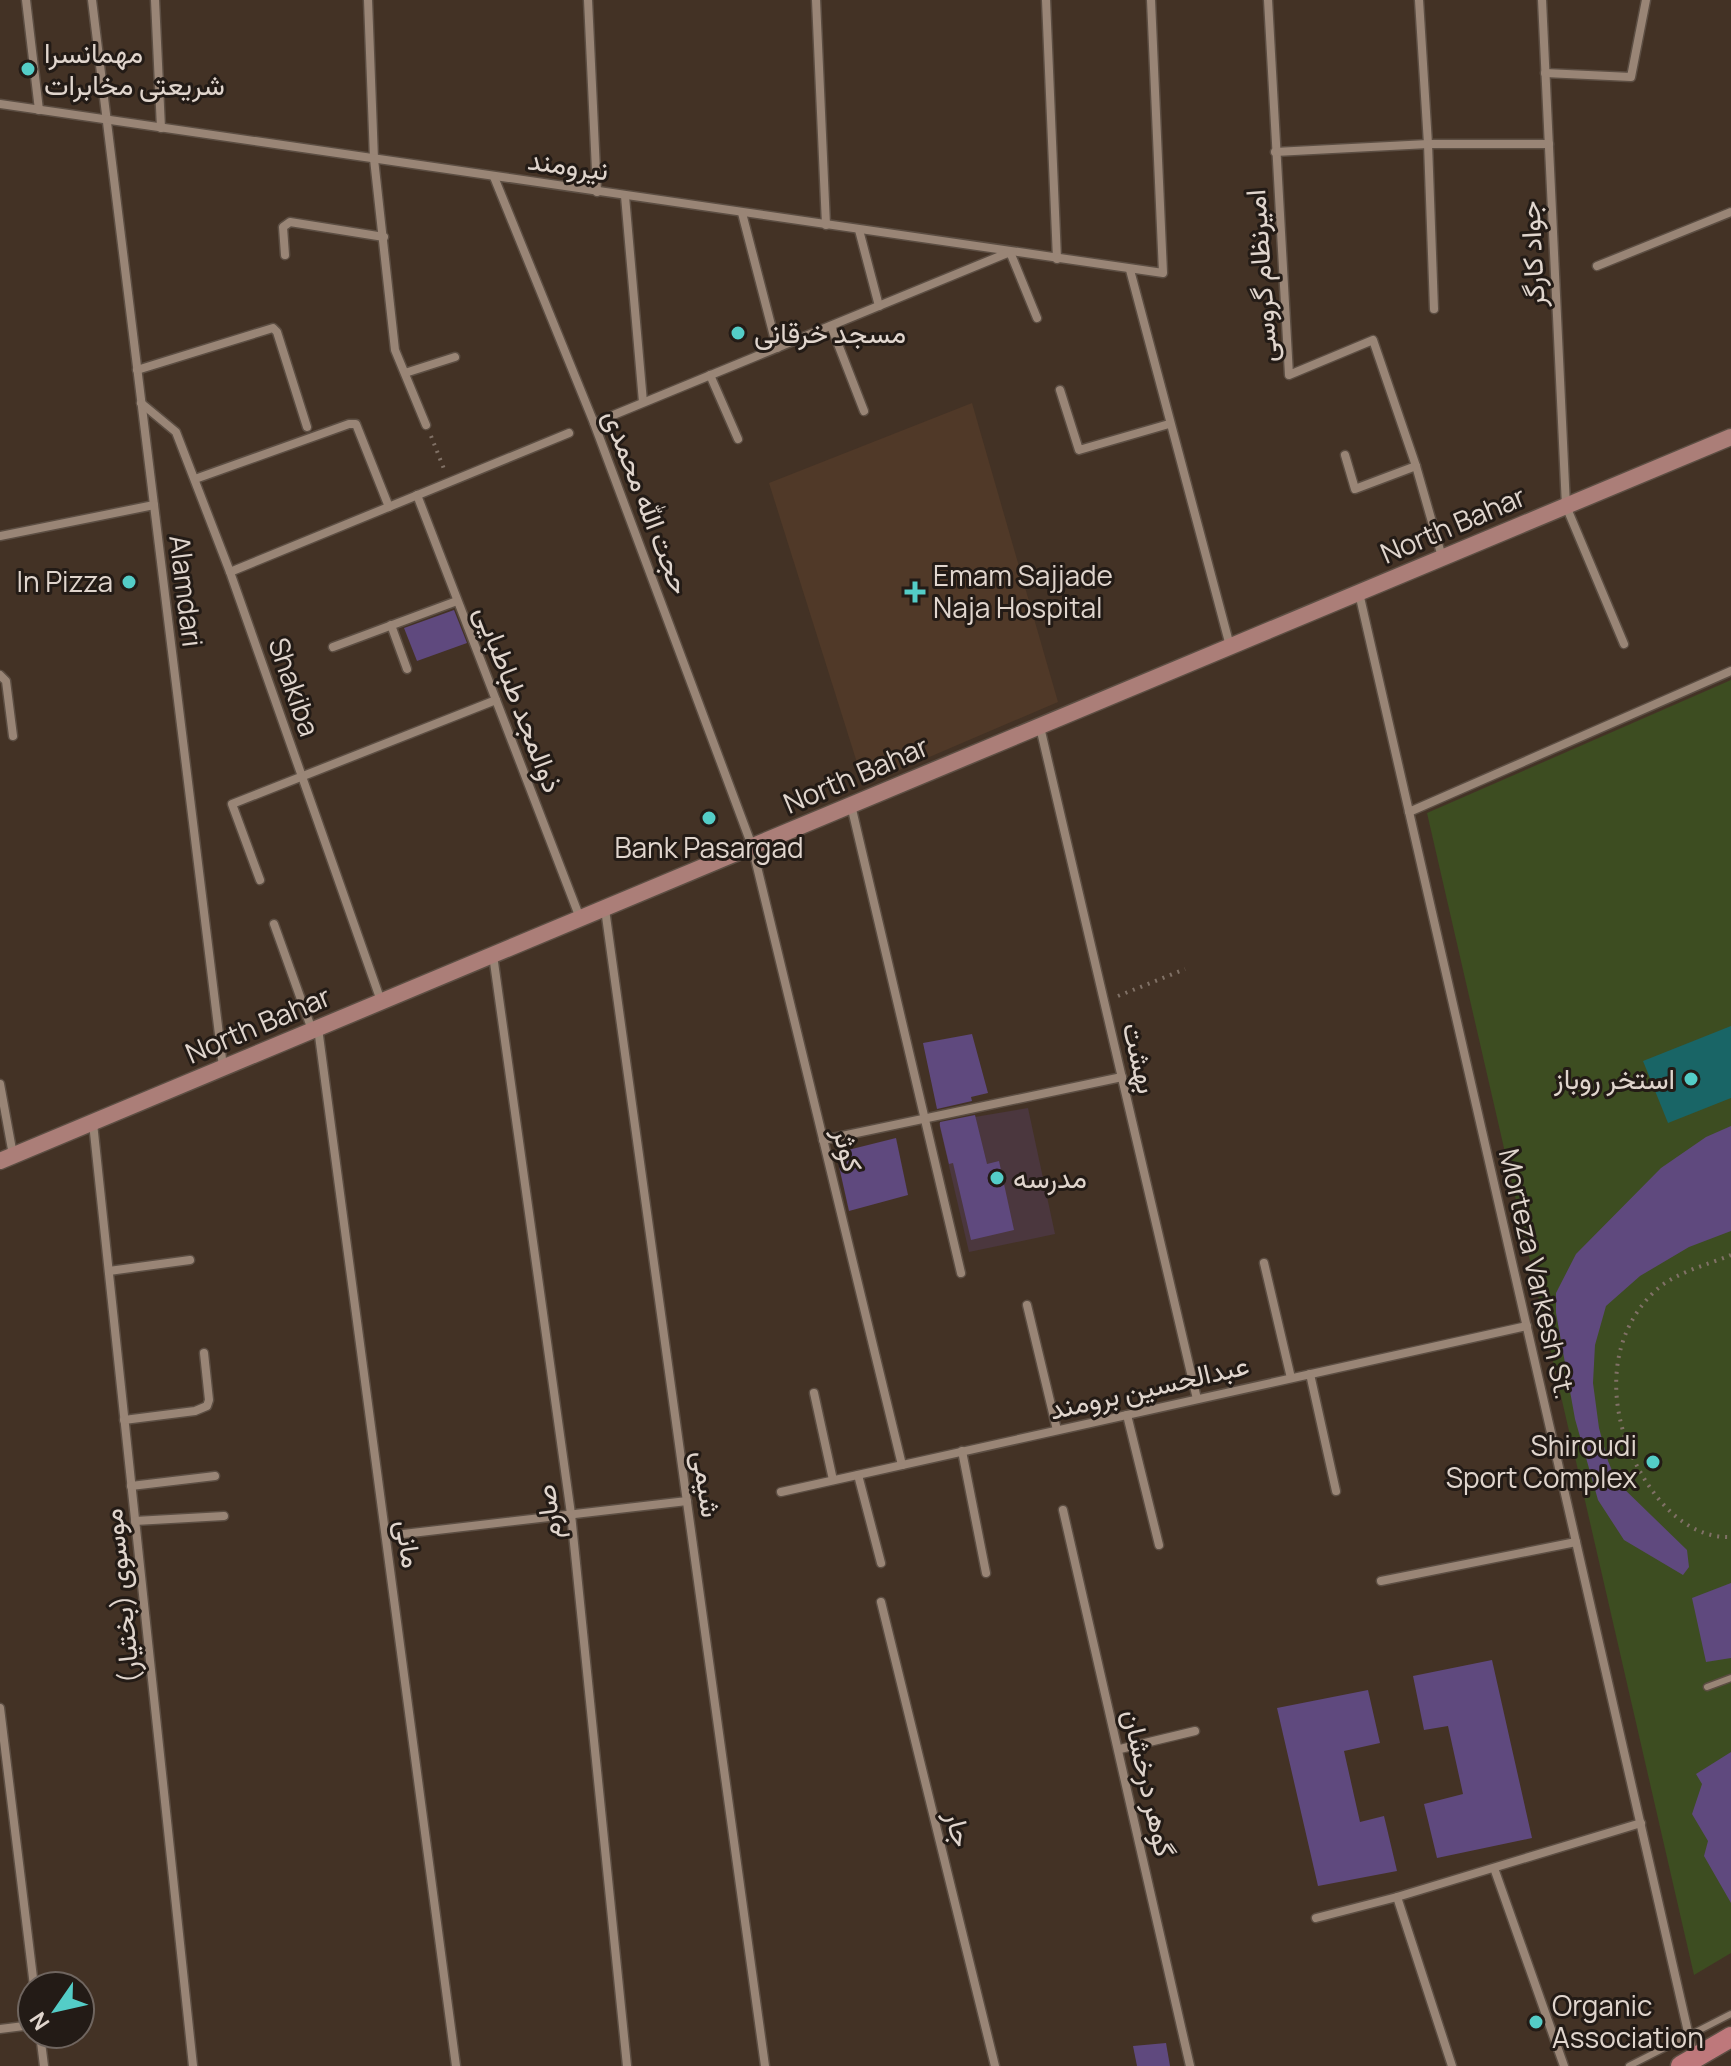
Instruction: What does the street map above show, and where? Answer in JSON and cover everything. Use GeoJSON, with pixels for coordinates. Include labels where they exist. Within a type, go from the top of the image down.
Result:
{"type":"FeatureCollection","features":[{"type":"Feature","properties":{"kind":"main road","name":"North Bahar"},"geometry":{"type":"LineString","coordinates":[[7,1158],[1731,437]]}},
{"type":"Feature","properties":{"kind":"main road"},"geometry":{"type":"LineString","coordinates":[[1686,2064],[1731,2037]]}},
{"type":"Feature","properties":{"kind":"street"},"geometry":{"type":"LineString","coordinates":[[26,0],[39,110]]}},
{"type":"Feature","properties":{"kind":"street","name":"Alamdari"},"geometry":{"type":"LineString","coordinates":[[92,0],[223,1067]]}},
{"type":"Feature","properties":{"kind":"street"},"geometry":{"type":"LineString","coordinates":[[155,0],[161,128]]}},
{"type":"Feature","properties":{"kind":"street"},"geometry":{"type":"LineString","coordinates":[[368,0],[374,159],[395,350],[426,425]]}},
{"type":"Feature","properties":{"kind":"street"},"geometry":{"type":"LineString","coordinates":[[588,0],[597,192]]}},
{"type":"Feature","properties":{"kind":"street"},"geometry":{"type":"LineString","coordinates":[[816,0],[826,225]]}},
{"type":"Feature","properties":{"kind":"street"},"geometry":{"type":"LineString","coordinates":[[1046,0],[1057,259]]}},
{"type":"Feature","properties":{"kind":"street","name":"نیرومند"},"geometry":{"type":"LineString","coordinates":[[0,104],[1163,273],[1151,0]]}},
{"type":"Feature","properties":{"kind":"street","name":"امیرنظام گروسی"},"geometry":{"type":"LineString","coordinates":[[1268,0],[1289,375],[1373,340],[1416,466],[1442,557]]}},
{"type":"Feature","properties":{"kind":"street"},"geometry":{"type":"LineString","coordinates":[[1419,0],[1434,309]]}},
{"type":"Feature","properties":{"kind":"street","name":"جواد کارگر"},"geometry":{"type":"LineString","coordinates":[[1542,0],[1566,506]]}},
{"type":"Feature","properties":{"kind":"street"},"geometry":{"type":"LineString","coordinates":[[1545,73],[1631,77],[1646,0]]}},
{"type":"Feature","properties":{"kind":"street"},"geometry":{"type":"LineString","coordinates":[[1275,152],[1428,144],[1549,144]]}},
{"type":"Feature","properties":{"kind":"street","name":"حجت الله محمدی"},"geometry":{"type":"LineString","coordinates":[[494,177],[594,423],[752,846]]}},
{"type":"Feature","properties":{"kind":"street"},"geometry":{"type":"LineString","coordinates":[[625,196],[643,402]]}},
{"type":"Feature","properties":{"kind":"street"},"geometry":{"type":"LineString","coordinates":[[1597,266],[1731,212]]}},
{"type":"Feature","properties":{"kind":"street"},"geometry":{"type":"LineString","coordinates":[[742,213],[777,348]]}},
{"type":"Feature","properties":{"kind":"street"},"geometry":{"type":"LineString","coordinates":[[285,255],[283,227],[290,222],[384,237]]}},
{"type":"Feature","properties":{"kind":"street"},"geometry":{"type":"LineString","coordinates":[[859,230],[879,306]]}},
{"type":"Feature","properties":{"kind":"street"},"geometry":{"type":"LineString","coordinates":[[594,423],[1010,252],[1037,318]]}},
{"type":"Feature","properties":{"kind":"street"},"geometry":{"type":"LineString","coordinates":[[1130,270],[1230,646]]}},
{"type":"Feature","properties":{"kind":"street"},"geometry":{"type":"LineString","coordinates":[[831,326],[864,411]]}},
{"type":"Feature","properties":{"kind":"street"},"geometry":{"type":"LineString","coordinates":[[137,370],[273,328],[277,332],[307,427]]}},
{"type":"Feature","properties":{"kind":"street"},"geometry":{"type":"LineString","coordinates":[[405,373],[455,357]]}},
{"type":"Feature","properties":{"kind":"street"},"geometry":{"type":"LineString","coordinates":[[710,375],[738,439]]}},
{"type":"Feature","properties":{"kind":"street"},"geometry":{"type":"LineString","coordinates":[[1060,390],[1079,450],[1169,424]]}},
{"type":"Feature","properties":{"kind":"street","name":"Shakiba"},"geometry":{"type":"LineString","coordinates":[[141,403],[176,432],[195,479],[381,1001]]}},
{"type":"Feature","properties":{"kind":"street"},"geometry":{"type":"LineString","coordinates":[[195,479],[356,424],[389,507]]}},
{"type":"Feature","properties":{"kind":"street"},"geometry":{"type":"LineString","coordinates":[[230,572],[569,433]]}},
{"type":"Feature","properties":{"kind":"street"},"geometry":{"type":"LineString","coordinates":[[1345,455],[1355,489],[1416,466]]}},
{"type":"Feature","properties":{"kind":"street","name":"ذوالمجد طباطبایی"},"geometry":{"type":"LineString","coordinates":[[417,495],[580,918]]}},
{"type":"Feature","properties":{"kind":"street"},"geometry":{"type":"LineString","coordinates":[[0,536],[154,505]]}},
{"type":"Feature","properties":{"kind":"street"},"geometry":{"type":"LineString","coordinates":[[1566,506],[1624,644]]}},
{"type":"Feature","properties":{"kind":"street","name":"Morteza Varkesh St."},"geometry":{"type":"LineString","coordinates":[[1359,592],[1689,2036],[1686,2064]]}},
{"type":"Feature","properties":{"kind":"street"},"geometry":{"type":"LineString","coordinates":[[333,647],[457,601]]}},
{"type":"Feature","properties":{"kind":"street"},"geometry":{"type":"LineString","coordinates":[[391,625],[407,669]]}},
{"type":"Feature","properties":{"kind":"street"},"geometry":{"type":"LineString","coordinates":[[1409,812],[1731,671]]}},
{"type":"Feature","properties":{"kind":"street"},"geometry":{"type":"LineString","coordinates":[[0,675],[6,681],[13,736]]}},
{"type":"Feature","properties":{"kind":"street"},"geometry":{"type":"LineString","coordinates":[[260,880],[232,804],[496,700]]}},
{"type":"Feature","properties":{"kind":"street","name":"بهشت"},"geometry":{"type":"LineString","coordinates":[[1040,726],[1197,1399]]}},
{"type":"Feature","properties":{"kind":"street"},"geometry":{"type":"LineString","coordinates":[[851,805],[961,1273]]}},
{"type":"Feature","properties":{"kind":"street","name":"کوثر"},"geometry":{"type":"LineString","coordinates":[[752,846],[902,1465]]}},
{"type":"Feature","properties":{"kind":"street","name":"شیمی"},"geometry":{"type":"LineString","coordinates":[[605,908],[765,2066]]}},
{"type":"Feature","properties":{"kind":"street","name":"مانی"},"geometry":{"type":"LineString","coordinates":[[274,924],[315,1029],[456,2066]]}},
{"type":"Feature","properties":{"kind":"street","name":"صارم"},"geometry":{"type":"LineString","coordinates":[[493,954],[571,1514],[627,2066]]}},
{"type":"Feature","properties":{"kind":"street"},"geometry":{"type":"LineString","coordinates":[[823,1140],[1122,1077]]}},
{"type":"Feature","properties":{"kind":"street"},"geometry":{"type":"LineString","coordinates":[[0,1084],[7,1158]]}},
{"type":"Feature","properties":{"kind":"street","name":"موسوی (بختیار)"},"geometry":{"type":"LineString","coordinates":[[93,1122],[193,2066]]}},
{"type":"Feature","properties":{"kind":"street"},"geometry":{"type":"LineString","coordinates":[[109,1271],[190,1260]]}},
{"type":"Feature","properties":{"kind":"street"},"geometry":{"type":"LineString","coordinates":[[1264,1263],[1291,1378]]}},
{"type":"Feature","properties":{"kind":"street"},"geometry":{"type":"LineString","coordinates":[[1027,1305],[1057,1430]]}},
{"type":"Feature","properties":{"kind":"street","name":"عبدالحسین برومند"},"geometry":{"type":"LineString","coordinates":[[781,1492],[1527,1326]]}},
{"type":"Feature","properties":{"kind":"street"},"geometry":{"type":"LineString","coordinates":[[124,1420],[195,1411],[207,1406],[204,1353]]}},
{"type":"Feature","properties":{"kind":"street"},"geometry":{"type":"LineString","coordinates":[[1310,1374],[1336,1491]]}},
{"type":"Feature","properties":{"kind":"street"},"geometry":{"type":"LineString","coordinates":[[814,1393],[833,1480]]}},
{"type":"Feature","properties":{"kind":"street"},"geometry":{"type":"LineString","coordinates":[[1127,1415],[1159,1545]]}},
{"type":"Feature","properties":{"kind":"street"},"geometry":{"type":"LineString","coordinates":[[962,1451],[986,1573]]}},
{"type":"Feature","properties":{"kind":"street"},"geometry":{"type":"LineString","coordinates":[[858,1475],[881,1563]]}},
{"type":"Feature","properties":{"kind":"street"},"geometry":{"type":"LineString","coordinates":[[131,1486],[215,1476]]}},
{"type":"Feature","properties":{"kind":"street"},"geometry":{"type":"LineString","coordinates":[[386,1536],[687,1501]]}},
{"type":"Feature","properties":{"kind":"street","name":"گوهر درخشان"},"geometry":{"type":"LineString","coordinates":[[1063,1510],[1190,2066]]}},
{"type":"Feature","properties":{"kind":"street"},"geometry":{"type":"LineString","coordinates":[[135,1521],[224,1516]]}},
{"type":"Feature","properties":{"kind":"street"},"geometry":{"type":"LineString","coordinates":[[1381,1581],[1576,1542]]}},
{"type":"Feature","properties":{"kind":"street","name":"جار"},"geometry":{"type":"LineString","coordinates":[[881,1602],[995,2066]]}},
{"type":"Feature","properties":{"kind":"street"},"geometry":{"type":"LineString","coordinates":[[0,1708],[32,1970]]}},
{"type":"Feature","properties":{"kind":"street"},"geometry":{"type":"LineString","coordinates":[[1120,1749],[1195,1731]]}},
{"type":"Feature","properties":{"kind":"street"},"geometry":{"type":"LineString","coordinates":[[0,1797],[11,1795]]}},
{"type":"Feature","properties":{"kind":"street"},"geometry":{"type":"LineString","coordinates":[[1316,1918],[1397,1897],[1641,1823]]}},
{"type":"Feature","properties":{"kind":"street"},"geometry":{"type":"LineString","coordinates":[[1494,1868],[1564,2066]]}},
{"type":"Feature","properties":{"kind":"street"},"geometry":{"type":"LineString","coordinates":[[1397,1897],[1452,2066]]}},
{"type":"Feature","properties":{"kind":"lane"},"geometry":{"type":"LineString","coordinates":[[1707,1687],[1731,1678]]}},
{"type":"Feature","properties":{"kind":"lane"},"geometry":{"type":"LineString","coordinates":[[1629,2066],[1731,2014]]}},
{"type":"Feature","properties":{"kind":"path"},"geometry":{"type":"LineString","coordinates":[[426,425],[450,482]]}},
{"type":"Feature","properties":{"kind":"path"},"geometry":{"type":"LineString","coordinates":[[1104,1002],[1185,969]]}},
{"type":"Feature","properties":{"kind":"path"},"geometry":{"type":"LineString","coordinates":[[1731,1255],[1655,1290],[1622,1341],[1617,1395],[1628,1452],[1654,1493],[1674,1516],[1698,1531],[1731,1537]]}},
{"type":"Feature","properties":{"kind":"shaded area","name":"Emam Sajjade Naja Hospital"},"geometry":{"type":"Polygon","coordinates":[[[972,403],[1058,702],[864,785],[769,483],[972,403]]]}},
{"type":"Feature","properties":{"kind":"shaded area","name":"مدرسه"},"geometry":{"type":"Polygon","coordinates":[[[1028,1108],[1055,1234],[969,1252],[939,1123],[1028,1108]]]}},
{"type":"Feature","properties":{"kind":"green space","name":"Shiroudi Sport Complex"},"geometry":{"type":"Polygon","coordinates":[[[1731,680],[1731,1953],[1694,1975],[1427,813],[1731,680]]]}},
{"type":"Feature","properties":{"kind":"water","name":"استخر روباز"},"geometry":{"type":"Polygon","coordinates":[[[1731,1026],[1731,1098],[1668,1123],[1643,1061],[1731,1026]]]}},
{"type":"Feature","properties":{"kind":"building"},"geometry":{"type":"Polygon","coordinates":[[[454,610],[467,643],[417,661],[404,628],[454,610]]]}},
{"type":"Feature","properties":{"kind":"building"},"geometry":{"type":"Polygon","coordinates":[[[972,1034],[988,1093],[971,1097],[972,1101],[937,1109],[923,1043],[972,1034]]]}},
{"type":"Feature","properties":{"kind":"building"},"geometry":{"type":"Polygon","coordinates":[[[975,1115],[987,1164],[999,1161],[1014,1230],[971,1240],[940,1122],[975,1115]]]}},
{"type":"Feature","properties":{"kind":"building"},"geometry":{"type":"Polygon","coordinates":[[[1731,1126],[1731,1231],[1689,1247],[1640,1276],[1606,1306],[1595,1345],[1593,1383],[1599,1428],[1608,1461],[1617,1482],[1687,1550],[1689,1567],[1683,1575],[1624,1540],[1598,1500],[1575,1419],[1556,1313],[1556,1293],[1576,1254],[1661,1168],[1706,1137],[1731,1126]]]}},
{"type":"Feature","properties":{"kind":"building"},"geometry":{"type":"Polygon","coordinates":[[[896,1138],[908,1195],[849,1211],[836,1153],[896,1138]]]}},
{"type":"Feature","properties":{"kind":"building"},"geometry":{"type":"Polygon","coordinates":[[[1731,1583],[1731,1658],[1706,1662],[1692,1598],[1731,1583]]]}},
{"type":"Feature","properties":{"kind":"building"},"geometry":{"type":"Polygon","coordinates":[[[1492,1660],[1532,1838],[1437,1858],[1424,1804],[1463,1794],[1448,1726],[1424,1730],[1413,1676],[1492,1660]]]}},
{"type":"Feature","properties":{"kind":"building"},"geometry":{"type":"Polygon","coordinates":[[[1368,1690],[1380,1743],[1344,1751],[1360,1822],[1384,1816],[1397,1871],[1318,1886],[1277,1708],[1368,1690]]]}},
{"type":"Feature","properties":{"kind":"building"},"geometry":{"type":"Polygon","coordinates":[[[1731,1752],[1731,1903],[1704,1856],[1708,1841],[1692,1814],[1702,1784],[1696,1774],[1731,1752]]]}},
{"type":"Feature","properties":{"kind":"building"},"geometry":{"type":"Polygon","coordinates":[[[1166,2043],[1170,2066],[1137,2066],[1133,2046],[1166,2043]]]}},
{"type":"Feature","properties":{"kind":"place","name":"مهمانسرا شریعتی مخابرات"},"geometry":{"type":"Point","coordinates":[28,69]}},
{"type":"Feature","properties":{"kind":"place","name":"مسجد خرقانی"},"geometry":{"type":"Point","coordinates":[738,333]}},
{"type":"Feature","properties":{"kind":"place","name":"In Pizza"},"geometry":{"type":"Point","coordinates":[129,582]}},
{"type":"Feature","properties":{"kind":"place","name":"Emam Sajjade Naja Hospital"},"geometry":{"type":"Point","coordinates":[915,592]}},
{"type":"Feature","properties":{"kind":"place","name":"Bank Pasargad"},"geometry":{"type":"Point","coordinates":[709,818]}},
{"type":"Feature","properties":{"kind":"place","name":"استخر روباز"},"geometry":{"type":"Point","coordinates":[1691,1079]}},
{"type":"Feature","properties":{"kind":"place","name":"مدرسه"},"geometry":{"type":"Point","coordinates":[997,1178]}},
{"type":"Feature","properties":{"kind":"place","name":"Shiroudi Sport Complex"},"geometry":{"type":"Point","coordinates":[1653,1462]}},
{"type":"Feature","properties":{"kind":"place","name":"Organic Association"},"geometry":{"type":"Point","coordinates":[1536,2022]}}]}
